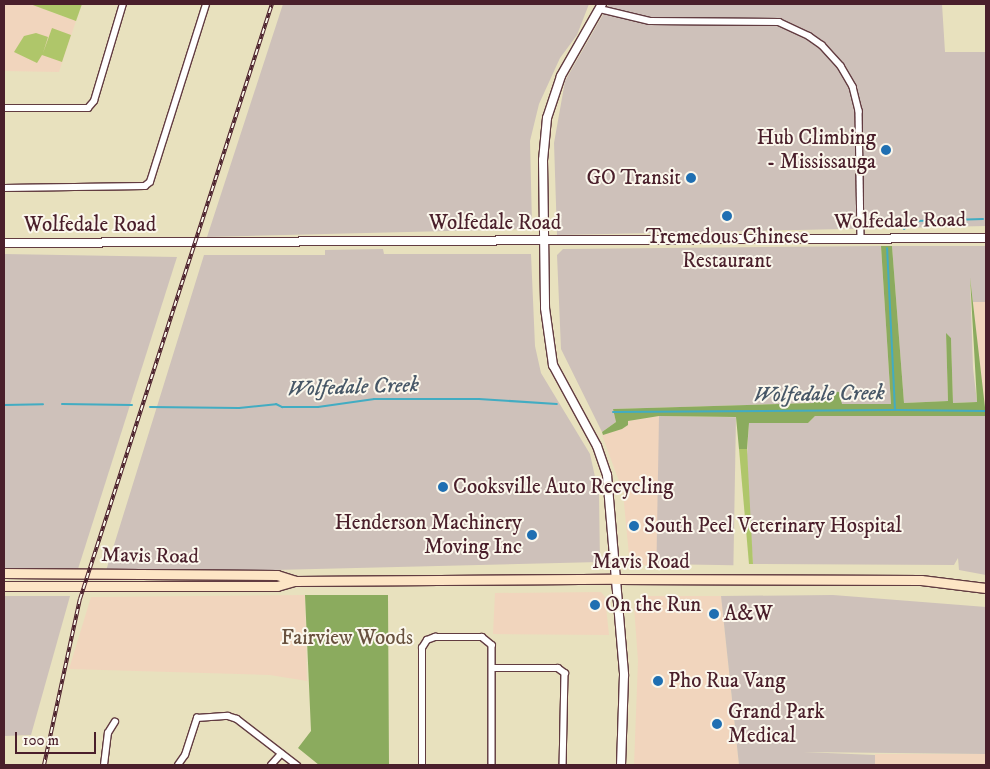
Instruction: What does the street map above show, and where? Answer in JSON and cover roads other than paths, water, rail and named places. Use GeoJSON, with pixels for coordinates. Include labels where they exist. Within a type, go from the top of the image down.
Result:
{"type":"FeatureCollection","features":[{"type":"Feature","properties":{"kind":"main road","name":"Mavis Road"},"geometry":{"type":"LineString","coordinates":[[4,573],[285,575],[295,581]]}},
{"type":"Feature","properties":{"kind":"main road","name":"Mavis Road"},"geometry":{"type":"LineString","coordinates":[[4,586],[284,586],[295,581],[616,579],[921,580],[986,588]]}},
{"type":"Feature","properties":{"kind":"street"},"geometry":{"type":"LineString","coordinates":[[4,108],[88,108],[94,101],[123,4]]}},
{"type":"Feature","properties":{"kind":"street"},"geometry":{"type":"LineString","coordinates":[[4,188],[146,186],[150,182],[206,4]]}},
{"type":"Feature","properties":{"kind":"street"},"geometry":{"type":"LineString","coordinates":[[620,765],[624,675],[610,494],[603,460],[589,430],[560,381],[549,350],[545,323],[543,147],[549,106],[561,76],[601,6],[650,21],[779,22],[809,36],[822,45],[841,66],[853,87],[859,111],[861,239]]}},
{"type":"Feature","properties":{"kind":"street","name":"Wolfedale Road"},"geometry":{"type":"LineString","coordinates":[[4,243],[986,238]]}},
{"type":"Feature","properties":{"kind":"street"},"geometry":{"type":"LineString","coordinates":[[422,765],[424,643],[435,637],[484,638],[492,645],[492,765]]}},
{"type":"Feature","properties":{"kind":"street"},"geometry":{"type":"LineString","coordinates":[[492,668],[558,668],[565,673],[563,765]]}},
{"type":"Feature","properties":{"kind":"street"},"geometry":{"type":"LineString","coordinates":[[178,765],[185,755],[194,721],[201,716],[237,719],[280,754],[297,765]]}},
{"type":"Feature","properties":{"kind":"street"},"geometry":{"type":"LineString","coordinates":[[104,765],[108,733],[115,722]]}},
{"type":"Feature","properties":{"kind":"street"},"geometry":{"type":"LineString","coordinates":[[271,765],[280,754]]}},
{"type":"Feature","properties":{"kind":"waterway","name":"Wolfedale Creek"},"geometry":{"type":"LineString","coordinates":[[904,229],[915,221],[983,219]]}},
{"type":"Feature","properties":{"kind":"waterway","name":"Wolfedale Creek"},"geometry":{"type":"LineString","coordinates":[[613,412],[895,410],[887,248]]}},
{"type":"Feature","properties":{"kind":"waterway","name":"Wolfedale Creek"},"geometry":{"type":"LineString","coordinates":[[150,407],[239,408],[276,404],[282,407],[318,407],[374,399],[479,399],[557,404]]}},
{"type":"Feature","properties":{"kind":"waterway","name":"Wolfedale Creek"},"geometry":{"type":"LineString","coordinates":[[4,405],[43,404]]}},
{"type":"Feature","properties":{"kind":"waterway","name":"Wolfedale Creek"},"geometry":{"type":"LineString","coordinates":[[62,404],[132,405]]}},
{"type":"Feature","properties":{"kind":"waterway"},"geometry":{"type":"LineString","coordinates":[[896,410],[986,411]]}},
{"type":"Feature","properties":{"kind":"railway"},"geometry":{"type":"LineString","coordinates":[[44,765],[80,599],[272,4]]}},
{"type":"Feature","properties":{"kind":"place","name":"Hub Climbing - Mississauga"},"geometry":{"type":"Point","coordinates":[886,150]}},
{"type":"Feature","properties":{"kind":"place","name":"GO Transit"},"geometry":{"type":"Point","coordinates":[691,178]}},
{"type":"Feature","properties":{"kind":"place","name":"Tremedous Chinese Restaurant"},"geometry":{"type":"Point","coordinates":[727,216]}},
{"type":"Feature","properties":{"kind":"place","name":"Cooksville Auto Recycling"},"geometry":{"type":"Point","coordinates":[443,487]}},
{"type":"Feature","properties":{"kind":"place","name":"South Peel Veterinary Hospital"},"geometry":{"type":"Point","coordinates":[634,526]}},
{"type":"Feature","properties":{"kind":"place","name":"Henderson Machinery Moving Inc"},"geometry":{"type":"Point","coordinates":[532,535]}},
{"type":"Feature","properties":{"kind":"place","name":"On the Run"},"geometry":{"type":"Point","coordinates":[595,605]}},
{"type":"Feature","properties":{"kind":"place","name":"A&W"},"geometry":{"type":"Point","coordinates":[714,614]}},
{"type":"Feature","properties":{"kind":"place","name":"Pho Rua Vang"},"geometry":{"type":"Point","coordinates":[658,681]}},
{"type":"Feature","properties":{"kind":"place","name":"Grand Park Medical"},"geometry":{"type":"Point","coordinates":[717,724]}},
{"type":"Feature","properties":{"kind":"park label","name":"Fairview Woods"},"geometry":{"type":"Point","coordinates":[347,638]}}]}
